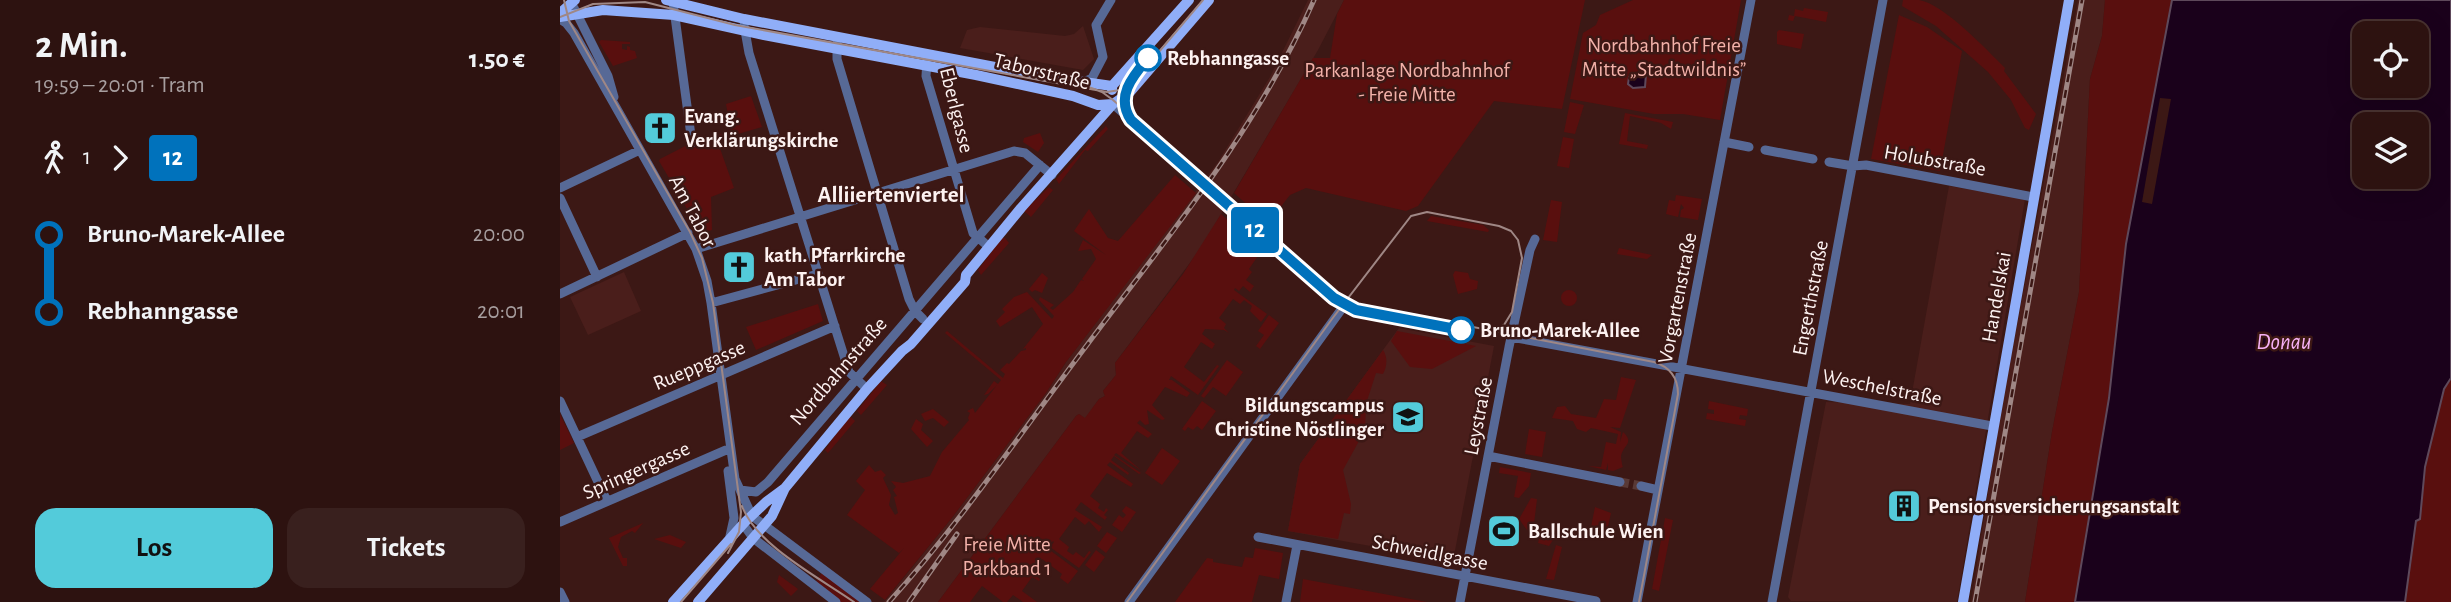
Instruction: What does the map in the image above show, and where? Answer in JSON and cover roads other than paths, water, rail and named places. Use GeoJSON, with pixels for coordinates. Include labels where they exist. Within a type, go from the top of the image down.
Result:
{"type":"FeatureCollection","features":[{"type":"Feature","properties":{"kind":"main road"},"geometry":{"type":"LineString","coordinates":[[1113,104],[1112,86],[1189,0]]}},
{"type":"Feature","properties":{"kind":"main road","name":"Nordbahnstraße"},"geometry":{"type":"LineString","coordinates":[[673,602],[747,520],[765,502],[785,488],[866,389],[911,344],[965,282],[966,275],[989,247],[1113,104],[1130,92],[1209,0]]}},
{"type":"Feature","properties":{"kind":"main road","name":"Handelskai"},"geometry":{"type":"LineString","coordinates":[[1963,602],[2069,0]]}},
{"type":"Feature","properties":{"kind":"main road"},"geometry":{"type":"LineString","coordinates":[[560,16],[573,1]]}},
{"type":"Feature","properties":{"kind":"main road","name":"Taborstraße"},"geometry":{"type":"LineString","coordinates":[[669,1],[744,25],[764,35],[837,43]]}},
{"type":"Feature","properties":{"kind":"main road","name":"Taborstraße"},"geometry":{"type":"LineString","coordinates":[[560,16],[603,10],[674,15],[744,25],[927,60],[1112,86]]}},
{"type":"Feature","properties":{"kind":"main road","name":"Taborstraße"},"geometry":{"type":"LineString","coordinates":[[927,60],[1073,96],[1098,106],[1113,104]]}},
{"type":"Feature","properties":{"kind":"main road","name":"Nordbahnstraße"},"geometry":{"type":"LineString","coordinates":[[902,351],[919,315],[960,277],[966,275]]}},
{"type":"Feature","properties":{"kind":"main road","name":"Nordbahnstraße"},"geometry":{"type":"LineString","coordinates":[[698,602],[764,526],[779,505],[785,488]]}},
{"type":"Feature","properties":{"kind":"street"},"geometry":{"type":"LineString","coordinates":[[1084,82],[1092,78],[1103,57],[1096,28],[1111,0]]}},
{"type":"Feature","properties":{"kind":"street","name":"Vorgartenstraße"},"geometry":{"type":"LineString","coordinates":[[1637,602],[1751,0]]}},
{"type":"Feature","properties":{"kind":"street","name":"Engerthstraße"},"geometry":{"type":"LineString","coordinates":[[1772,602],[1884,0]]}},
{"type":"Feature","properties":{"kind":"street","name":"Am Tabor"},"geometry":{"type":"LineString","coordinates":[[573,1],[576,15],[608,76],[615,106]]}},
{"type":"Feature","properties":{"kind":"street"},"geometry":{"type":"LineString","coordinates":[[669,1],[674,15],[692,143]]}},
{"type":"Feature","properties":{"kind":"street","name":"Am Tabor"},"geometry":{"type":"LineString","coordinates":[[560,16],[574,33],[696,250],[707,281],[711,303],[735,479],[753,538],[836,602]]}},
{"type":"Feature","properties":{"kind":"street"},"geometry":{"type":"LineString","coordinates":[[744,25],[749,53],[849,372],[866,389]]}},
{"type":"Feature","properties":{"kind":"street"},"geometry":{"type":"LineString","coordinates":[[749,53],[764,35]]}},
{"type":"Feature","properties":{"kind":"street"},"geometry":{"type":"LineString","coordinates":[[837,43],[837,59],[876,192],[909,299],[919,315]]}},
{"type":"Feature","properties":{"kind":"street","name":"Eberlgasse"},"geometry":{"type":"LineString","coordinates":[[927,60],[926,76],[973,233],[989,247]]}},
{"type":"Feature","properties":{"kind":"street","name":"Taborstraße"},"geometry":{"type":"LineString","coordinates":[[1113,104],[1327,290],[1346,303],[1129,602]]}},
{"type":"Feature","properties":{"kind":"street"},"geometry":{"type":"LineString","coordinates":[[1724,142],[1749,147]]}},
{"type":"Feature","properties":{"kind":"street"},"geometry":{"type":"LineString","coordinates":[[560,188],[640,150]]}},
{"type":"Feature","properties":{"kind":"street"},"geometry":{"type":"LineString","coordinates":[[1765,150],[1813,159]]}},
{"type":"Feature","properties":{"kind":"street"},"geometry":{"type":"LineString","coordinates":[[696,250],[876,192],[1018,151],[1025,153],[1052,175]]}},
{"type":"Feature","properties":{"kind":"street","name":"Holubstraße"},"geometry":{"type":"LineString","coordinates":[[1829,162],[1866,165],[2033,197]]}},
{"type":"Feature","properties":{"kind":"street","name":"Nordbahnstraße"},"geometry":{"type":"LineString","coordinates":[[740,490],[752,492],[763,488],[856,379],[919,315],[978,237],[1040,165]]}},
{"type":"Feature","properties":{"kind":"street"},"geometry":{"type":"LineString","coordinates":[[560,198],[597,276]]}},
{"type":"Feature","properties":{"kind":"street"},"geometry":{"type":"LineString","coordinates":[[560,294],[688,233]]}},
{"type":"Feature","properties":{"kind":"street","name":"Leystraße"},"geometry":{"type":"LineString","coordinates":[[1460,602],[1511,337],[1530,250],[1535,239]]}},
{"type":"Feature","properties":{"kind":"street"},"geometry":{"type":"LineString","coordinates":[[711,303],[818,274]]}},
{"type":"Feature","properties":{"kind":"street","name":"Rueppgasse"},"geometry":{"type":"LineString","coordinates":[[577,437],[721,378],[835,326]]}},
{"type":"Feature","properties":{"kind":"street"},"geometry":{"type":"LineString","coordinates":[[1511,337],[1682,368]]}},
{"type":"Feature","properties":{"kind":"street","name":"Weschelstraße"},"geometry":{"type":"LineString","coordinates":[[1682,368],[1992,426]]}},
{"type":"Feature","properties":{"kind":"street","name":"Am Tabor"},"geometry":{"type":"LineString","coordinates":[[721,378],[722,412],[734,518],[729,539]]}},
{"type":"Feature","properties":{"kind":"street"},"geometry":{"type":"LineString","coordinates":[[560,401],[607,501]]}},
{"type":"Feature","properties":{"kind":"street","name":"Springergasse"},"geometry":{"type":"LineString","coordinates":[[560,522],[726,450]]}},
{"type":"Feature","properties":{"kind":"street"},"geometry":{"type":"LineString","coordinates":[[1488,456],[1620,482]]}},
{"type":"Feature","properties":{"kind":"street"},"geometry":{"type":"LineString","coordinates":[[1641,486],[1658,490]]}},
{"type":"Feature","properties":{"kind":"street","name":"Am Tabor"},"geometry":{"type":"LineString","coordinates":[[747,520],[764,526],[867,602]]}},
{"type":"Feature","properties":{"kind":"street","name":"Schweidlgasse"},"geometry":{"type":"LineString","coordinates":[[1258,537],[1596,601]]}},
{"type":"Feature","properties":{"kind":"street"},"geometry":{"type":"LineString","coordinates":[[1286,602],[1297,545]]}},
{"type":"Feature","properties":{"kind":"street"},"geometry":{"type":"LineString","coordinates":[[560,592],[565,602]]}},
{"type":"Feature","properties":{"kind":"water","name":"Donau"},"geometry":{"type":"Polygon","coordinates":[[[2172,0],[2451,0],[2451,378],[2444,389],[2425,467],[2420,519],[2416,521],[2405,602],[2075,602],[2109,398],[2126,244],[2172,0]]]}},
{"type":"Feature","properties":{"kind":"water"},"geometry":{"type":"Polygon","coordinates":[[[1646,74],[1645,87],[1633,88],[1628,84],[1629,77],[1646,74]]]}},
{"type":"Feature","properties":{"kind":"tunnel"},"geometry":{"type":"LineString","coordinates":[[1620,482],[1641,486]]}},
{"type":"Feature","properties":{"kind":"tram line"},"geometry":{"type":"LineString","coordinates":[[564,0],[569,21],[690,232],[702,258],[713,303],[741,512],[739,532],[728,553]]}},
{"type":"Feature","properties":{"kind":"tram line"},"geometry":{"type":"LineString","coordinates":[[560,17],[593,4],[645,2],[735,25],[1107,92],[1120,90],[1135,80],[1203,0]]}},
{"type":"Feature","properties":{"kind":"tram line","name":"12"},"geometry":{"type":"LineString","coordinates":[[1148,58],[1125,92],[1125,108],[1131,120],[1334,298],[1356,310],[1461,330]]}},
{"type":"Feature","properties":{"kind":"tram line"},"geometry":{"type":"LineString","coordinates":[[1086,86],[1113,100],[1349,303],[1654,362],[1669,370],[1675,378],[1678,394],[1639,602]]}},
{"type":"Feature","properties":{"kind":"tram line"},"geometry":{"type":"LineString","coordinates":[[1127,602],[1332,319],[1411,216],[1427,212],[1499,226],[1511,231],[1518,240],[1522,258],[1512,312],[1504,325],[1489,333]]}},
{"type":"Feature","properties":{"kind":"tram line"},"geometry":{"type":"LineString","coordinates":[[742,506],[761,534],[790,560],[854,602]]}},
{"type":"Feature","properties":{"kind":"tram line"},"geometry":{"type":"LineString","coordinates":[[681,602],[731,544]]}},
{"type":"Feature","properties":{"kind":"railway"},"geometry":{"type":"LineString","coordinates":[[889,602],[966,508],[1211,179],[1267,92],[1314,0]]}},
{"type":"Feature","properties":{"kind":"railway"},"geometry":{"type":"LineString","coordinates":[[1975,602],[2082,0]]}},
{"type":"Feature","properties":{"kind":"railway"},"geometry":{"type":"LineString","coordinates":[[909,602],[957,534]]}},
{"type":"Feature","properties":{"kind":"place","name":"Rebhanngasse"},"geometry":{"type":"Point","coordinates":[1148,58]}},
{"type":"Feature","properties":{"kind":"place","name":"Evang. Verklärungskirche"},"geometry":{"type":"Point","coordinates":[660,128]}},
{"type":"Feature","properties":{"kind":"place","name":"kath. Pfarrkirche Am Tabor"},"geometry":{"type":"Point","coordinates":[739,267]}},
{"type":"Feature","properties":{"kind":"place","name":"Bruno-Marek-Allee"},"geometry":{"type":"Point","coordinates":[1461,330]}},
{"type":"Feature","properties":{"kind":"place","name":"Bildungscampus Christine Nöstlinger"},"geometry":{"type":"Point","coordinates":[1408,417]}},
{"type":"Feature","properties":{"kind":"place","name":"Pensionsversicherungsanstalt"},"geometry":{"type":"Point","coordinates":[1904,506]}},
{"type":"Feature","properties":{"kind":"place","name":"Ballschule Wien"},"geometry":{"type":"Point","coordinates":[1504,531]}},
{"type":"Feature","properties":{"kind":"district","name":"Alliiertenviertel"},"geometry":{"type":"Point","coordinates":[891,194]}},
{"type":"Feature","properties":{"kind":"park label","name":"Nordbahnhof Freie Mitte „Stadtwildnis”"},"geometry":{"type":"Point","coordinates":[1664,57]}},
{"type":"Feature","properties":{"kind":"park label","name":"Parkanlage Nordbahnhof - Freie Mitte"},"geometry":{"type":"Point","coordinates":[1407,82]}},
{"type":"Feature","properties":{"kind":"park label","name":"Freie Mitte Parkband 1"},"geometry":{"type":"Point","coordinates":[1007,556]}}]}
